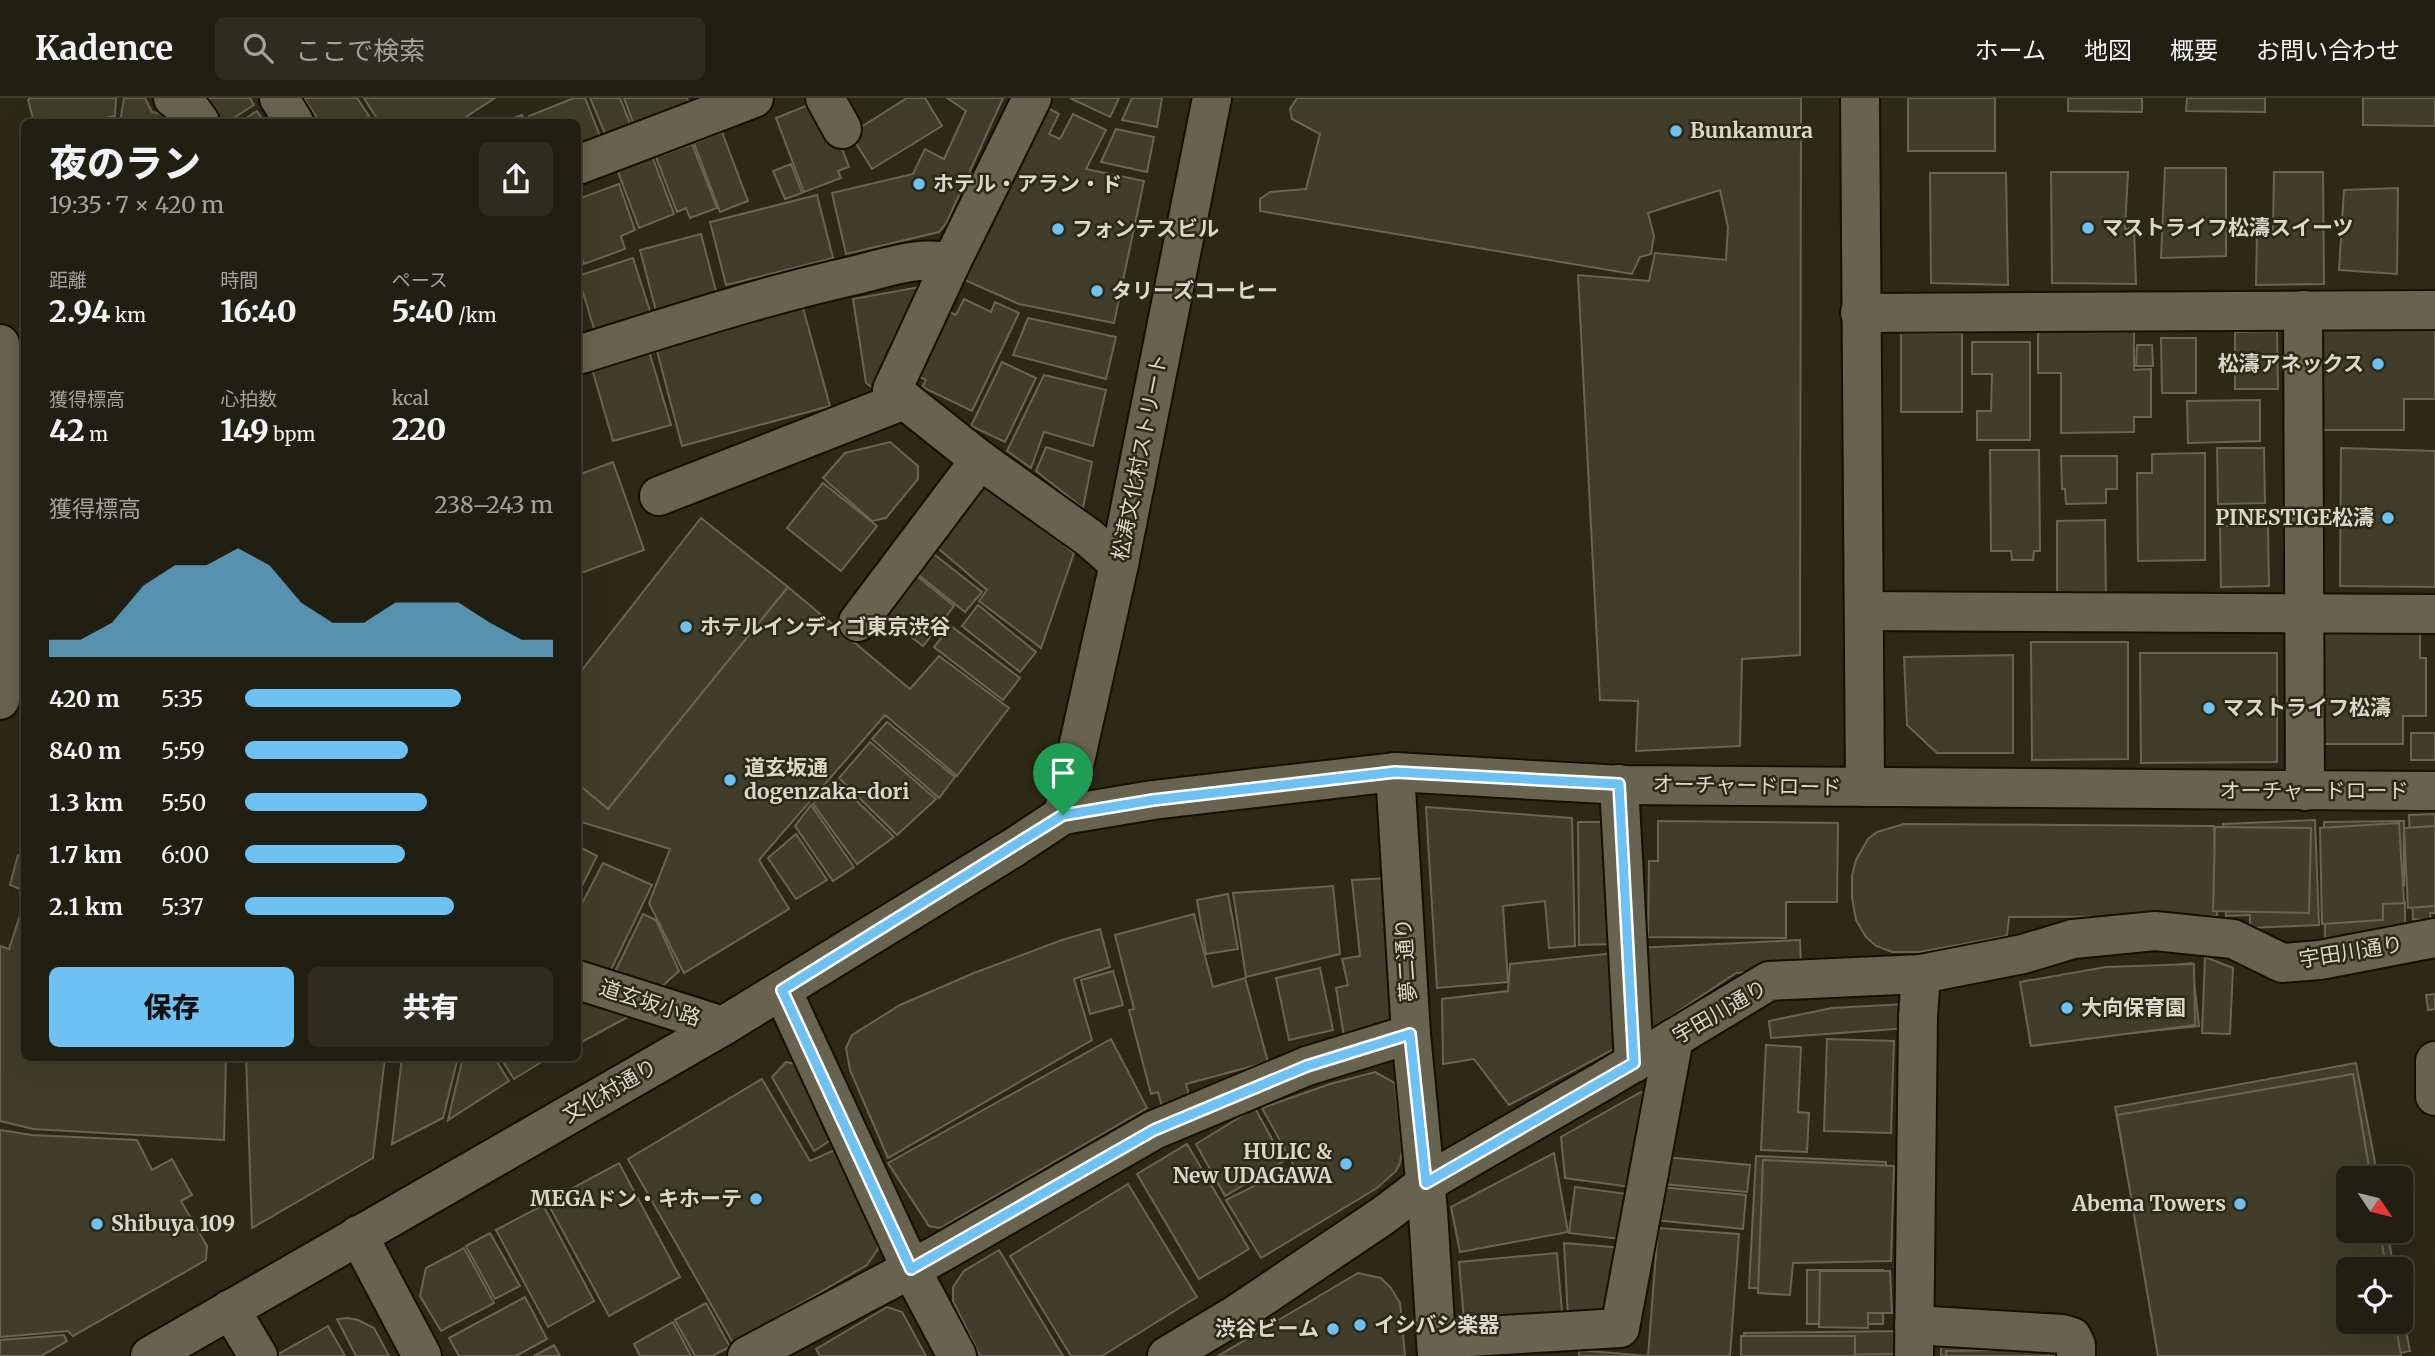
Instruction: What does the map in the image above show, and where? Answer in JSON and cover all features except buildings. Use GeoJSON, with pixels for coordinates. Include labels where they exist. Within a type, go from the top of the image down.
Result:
{"type":"FeatureCollection","features":[{"type":"Feature","properties":{"kind":"street"},"geometry":{"type":"LineString","coordinates":[[173,98],[192,111],[198,119]]}},
{"type":"Feature","properties":{"kind":"street"},"geometry":{"type":"LineString","coordinates":[[279,98],[292,119]]}},
{"type":"Feature","properties":{"kind":"street"},"geometry":{"type":"LineString","coordinates":[[581,164],[754,98]]}},
{"type":"Feature","properties":{"kind":"street"},"geometry":{"type":"LineString","coordinates":[[1032,98],[892,390],[980,460],[1088,537],[1119,564]]}},
{"type":"Feature","properties":{"kind":"street","name":"松涛文化村ストリート"},"geometry":{"type":"LineString","coordinates":[[1063,815],[1119,564],[1212,98]]}},
{"type":"Feature","properties":{"kind":"street"},"geometry":{"type":"LineString","coordinates":[[1860,98],[1865,787]]}},
{"type":"Feature","properties":{"kind":"street"},"geometry":{"type":"LineString","coordinates":[[581,354],[784,291],[914,262],[937,259],[951,263]]}},
{"type":"Feature","properties":{"kind":"street"},"geometry":{"type":"LineString","coordinates":[[2303,310],[2305,791]]}},
{"type":"Feature","properties":{"kind":"street"},"geometry":{"type":"LineString","coordinates":[[1860,313],[2435,310]]}},
{"type":"Feature","properties":{"kind":"street"},"geometry":{"type":"LineString","coordinates":[[0,337],[21,335]]}},
{"type":"Feature","properties":{"kind":"street"},"geometry":{"type":"LineString","coordinates":[[0,344],[16,480],[12,623],[0,700]]}},
{"type":"Feature","properties":{"kind":"street"},"geometry":{"type":"LineString","coordinates":[[659,496],[904,400]]}},
{"type":"Feature","properties":{"kind":"street"},"geometry":{"type":"LineString","coordinates":[[858,622],[980,460]]}},
{"type":"Feature","properties":{"kind":"street"},"geometry":{"type":"LineString","coordinates":[[1864,611],[2435,614]]}},
{"type":"Feature","properties":{"kind":"street","name":"オーチャードロード"},"geometry":{"type":"LineString","coordinates":[[1063,815],[1153,800],[1395,772],[1619,784],[2435,791]]}},
{"type":"Feature","properties":{"kind":"street","name":"夢二通り"},"geometry":{"type":"LineString","coordinates":[[1395,772],[1410,1034],[1426,1183],[1437,1348]]}},
{"type":"Feature","properties":{"kind":"street"},"geometry":{"type":"LineString","coordinates":[[1619,784],[1634,1063]]}},
{"type":"Feature","properties":{"kind":"street","name":"文化村通り"},"geometry":{"type":"LineString","coordinates":[[150,1356],[723,1026],[1063,815]]}},
{"type":"Feature","properties":{"kind":"street","name":"宇田川通り"},"geometry":{"type":"LineString","coordinates":[[1167,1356],[1260,1299],[1384,1215],[1426,1183],[1634,1063],[1769,981],[1921,974],[2023,954],[2073,939],[2155,931],[2233,939],[2282,963],[2320,960],[2435,938]]}},
{"type":"Feature","properties":{"kind":"street"},"geometry":{"type":"LineString","coordinates":[[1921,974],[1918,1016],[1914,1341],[2062,1334],[2072,1337],[2076,1345],[2076,1356]]}},
{"type":"Feature","properties":{"kind":"street","name":"道玄坂小路"},"geometry":{"type":"LineString","coordinates":[[581,981],[723,1026]]}},
{"type":"Feature","properties":{"kind":"street"},"geometry":{"type":"LineString","coordinates":[[782,990],[911,1269],[957,1356]]}},
{"type":"Feature","properties":{"kind":"street"},"geometry":{"type":"LineString","coordinates":[[747,1356],[911,1269],[1154,1130],[1307,1066],[1410,1034]]}},
{"type":"Feature","properties":{"kind":"street"},"geometry":{"type":"LineString","coordinates":[[1437,1348],[1620,1328],[1674,1038]]}},
{"type":"Feature","properties":{"kind":"street"},"geometry":{"type":"LineString","coordinates":[[2435,1061],[2435,1096]]}},
{"type":"Feature","properties":{"kind":"street"},"geometry":{"type":"LineString","coordinates":[[358,1235],[422,1356]]}},
{"type":"Feature","properties":{"kind":"street"},"geometry":{"type":"LineString","coordinates":[[230,1309],[258,1356]]}},
{"type":"Feature","properties":{"kind":"place","name":"Bunkamura"},"geometry":{"type":"Point","coordinates":[1676,131]}},
{"type":"Feature","properties":{"kind":"place","name":"ホテル・アラン・ド"},"geometry":{"type":"Point","coordinates":[919,184]}},
{"type":"Feature","properties":{"kind":"place","name":"マストライフ松濤スイーツ"},"geometry":{"type":"Point","coordinates":[2088,228]}},
{"type":"Feature","properties":{"kind":"place","name":"フォンテスビル"},"geometry":{"type":"Point","coordinates":[1058,229]}},
{"type":"Feature","properties":{"kind":"place","name":"タリーズコーヒー"},"geometry":{"type":"Point","coordinates":[1097,291]}},
{"type":"Feature","properties":{"kind":"place","name":"松濤アネックス"},"geometry":{"type":"Point","coordinates":[2378,364]}},
{"type":"Feature","properties":{"kind":"place","name":"PINESTIGE松濤"},"geometry":{"type":"Point","coordinates":[2388,518]}},
{"type":"Feature","properties":{"kind":"place","name":"ホテルインディゴ東京渋谷"},"geometry":{"type":"Point","coordinates":[686,627]}},
{"type":"Feature","properties":{"kind":"place","name":"マストライフ松濤"},"geometry":{"type":"Point","coordinates":[2209,708]}},
{"type":"Feature","properties":{"kind":"place","name":"道玄坂通 dogenzaka-dori"},"geometry":{"type":"Point","coordinates":[730,780]}},
{"type":"Feature","properties":{"kind":"place","name":"大向保育園"},"geometry":{"type":"Point","coordinates":[2067,1008]}},
{"type":"Feature","properties":{"kind":"place","name":"HULIC & New UDAGAWA"},"geometry":{"type":"Point","coordinates":[1346,1164]}},
{"type":"Feature","properties":{"kind":"place","name":"MEGAドン・キホーテ"},"geometry":{"type":"Point","coordinates":[756,1199]}},
{"type":"Feature","properties":{"kind":"place","name":"Abema Towers"},"geometry":{"type":"Point","coordinates":[2240,1204]}},
{"type":"Feature","properties":{"kind":"place","name":"Shibuya 109"},"geometry":{"type":"Point","coordinates":[97,1224]}},
{"type":"Feature","properties":{"kind":"place","name":"イシバシ楽器"},"geometry":{"type":"Point","coordinates":[1360,1325]}},
{"type":"Feature","properties":{"kind":"place","name":"渋谷ビーム"},"geometry":{"type":"Point","coordinates":[1333,1329]}},
{"type":"Feature","properties":{"kind":"route"},"geometry":{"type":"LineString","coordinates":[[1395,772],[1619,784],[1634,1063],[1426,1183],[1410,1034],[1307,1066],[1154,1130],[911,1269],[782,990],[1063,815],[1153,800],[1395,772]]}}]}
